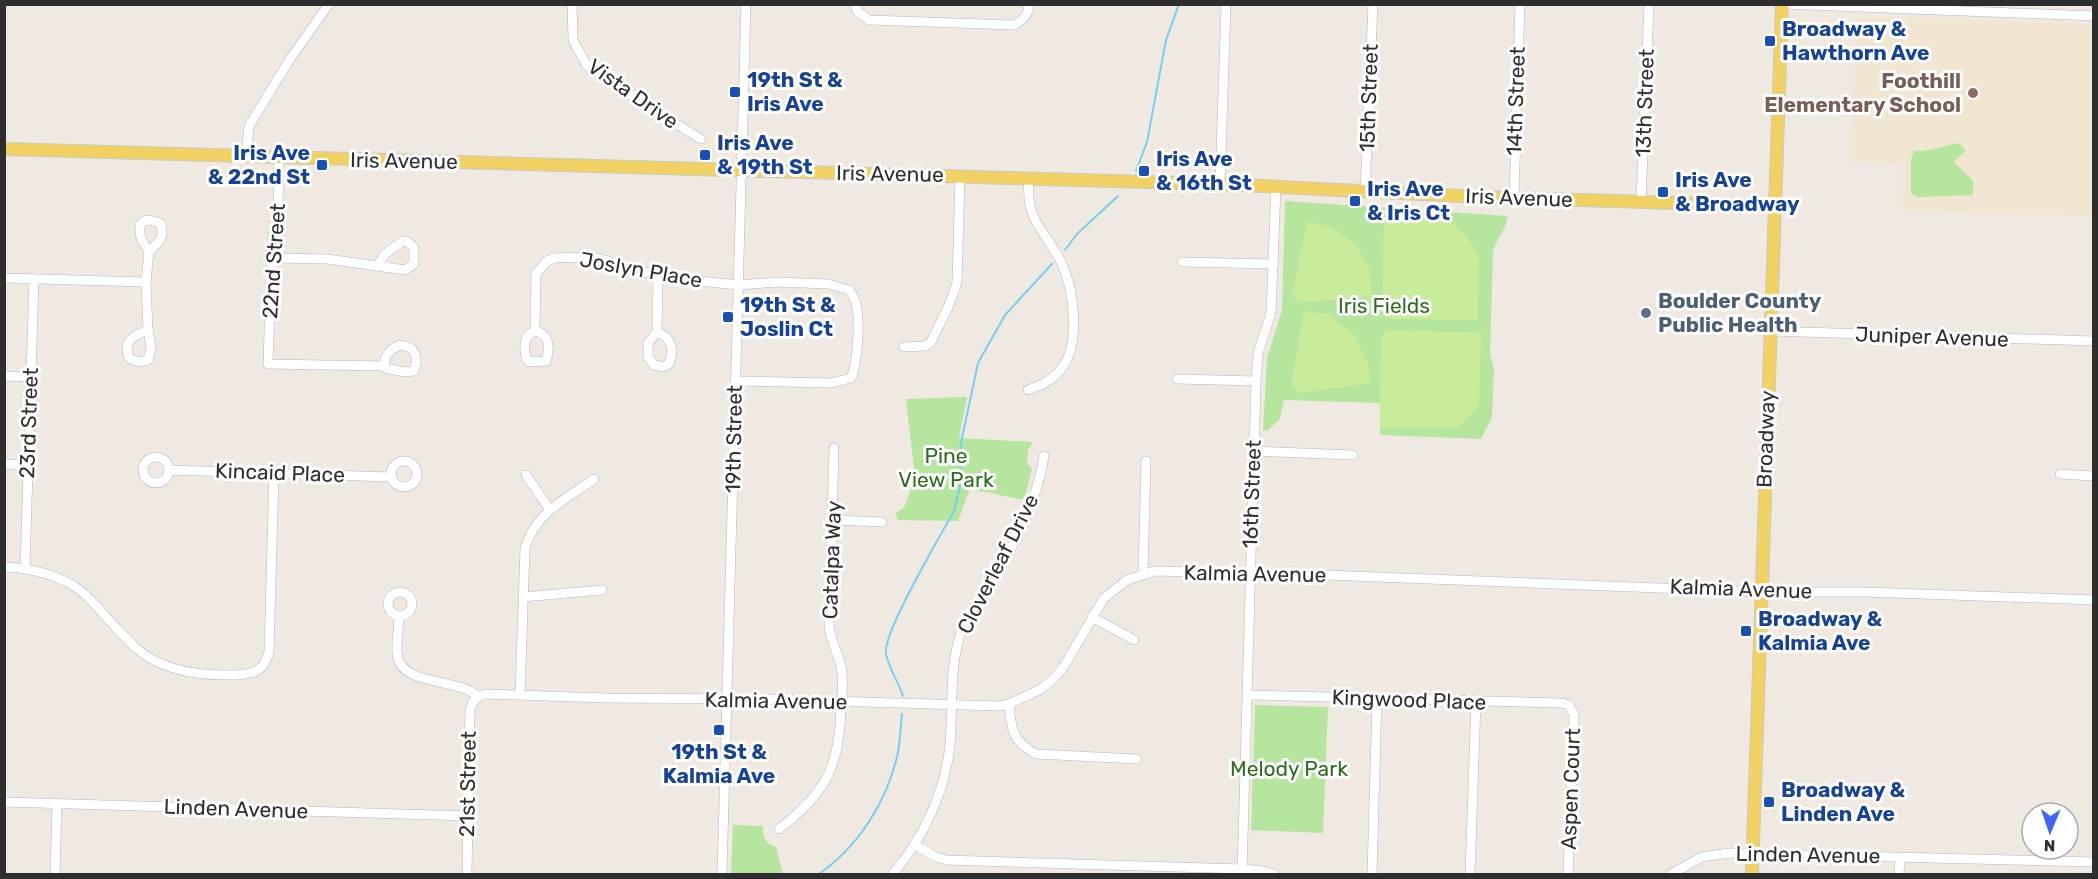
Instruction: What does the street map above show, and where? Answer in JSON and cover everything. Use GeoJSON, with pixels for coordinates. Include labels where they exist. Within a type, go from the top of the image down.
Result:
{"type":"FeatureCollection","features":[{"type":"Feature","properties":{"kind":"main road","name":"Broadway"},"geometry":{"type":"LineString","coordinates":[[1752,874],[1782,4]]}},
{"type":"Feature","properties":{"kind":"main road","name":"Iris Avenue"},"geometry":{"type":"LineString","coordinates":[[4,149],[1220,184],[1514,198],[1775,206]]}},
{"type":"Feature","properties":{"kind":"street"},"geometry":{"type":"LineString","coordinates":[[246,157],[249,126],[290,59],[329,4]]}},
{"type":"Feature","properties":{"kind":"street","name":"Vista Drive"},"geometry":{"type":"LineString","coordinates":[[572,4],[573,40],[586,64],[643,104],[701,140]]}},
{"type":"Feature","properties":{"kind":"street","name":"19th Street"},"geometry":{"type":"LineString","coordinates":[[722,874],[746,4]]}},
{"type":"Feature","properties":{"kind":"street"},"geometry":{"type":"LineString","coordinates":[[855,4],[858,12],[869,20],[1012,25],[1025,18],[1029,4]]}},
{"type":"Feature","properties":{"kind":"street"},"geometry":{"type":"LineString","coordinates":[[1220,184],[1226,4]]}},
{"type":"Feature","properties":{"kind":"street","name":"15th Street"},"geometry":{"type":"LineString","coordinates":[[1365,192],[1372,4]]}},
{"type":"Feature","properties":{"kind":"street","name":"14th Street"},"geometry":{"type":"LineString","coordinates":[[1514,198],[1520,4]]}},
{"type":"Feature","properties":{"kind":"street","name":"13th Street"},"geometry":{"type":"LineString","coordinates":[[1641,202],[1649,4]]}},
{"type":"Feature","properties":{"kind":"street"},"geometry":{"type":"LineString","coordinates":[[1782,4],[2094,15]]}},
{"type":"Feature","properties":{"kind":"street","name":"22nd Street"},"geometry":{"type":"LineString","coordinates":[[279,158],[268,364],[384,366]]}},
{"type":"Feature","properties":{"kind":"street"},"geometry":{"type":"LineString","coordinates":[[904,347],[926,346],[931,342],[956,291],[960,176]]}},
{"type":"Feature","properties":{"kind":"street"},"geometry":{"type":"LineString","coordinates":[[1028,178],[1030,209],[1062,263],[1070,286],[1073,313],[1072,341],[1066,362],[1048,382],[1028,390]]}},
{"type":"Feature","properties":{"kind":"street","name":"16th Street"},"geometry":{"type":"LineString","coordinates":[[1242,872],[1256,381],[1258,353],[1271,312],[1276,187]]}},
{"type":"Feature","properties":{"kind":"street"},"geometry":{"type":"LineString","coordinates":[[148,330],[146,282],[149,251]]}},
{"type":"Feature","properties":{"kind":"street","name":"Joslyn Place"},"geometry":{"type":"LineString","coordinates":[[535,331],[536,274],[547,261],[554,258],[588,257],[658,276],[738,285],[777,282],[828,284],[849,290],[856,301],[857,308],[856,361],[851,378],[831,383],[735,381]]}},
{"type":"Feature","properties":{"kind":"street"},"geometry":{"type":"LineString","coordinates":[[272,258],[327,259],[377,266]]}},
{"type":"Feature","properties":{"kind":"street"},"geometry":{"type":"LineString","coordinates":[[1182,262],[1274,264]]}},
{"type":"Feature","properties":{"kind":"street"},"geometry":{"type":"LineString","coordinates":[[657,332],[658,276]]}},
{"type":"Feature","properties":{"kind":"street"},"geometry":{"type":"LineString","coordinates":[[4,278],[146,282]]}},
{"type":"Feature","properties":{"kind":"street","name":"23rd Street"},"geometry":{"type":"LineString","coordinates":[[25,568],[34,279]]}},
{"type":"Feature","properties":{"kind":"street","name":"Juniper Avenue"},"geometry":{"type":"LineString","coordinates":[[1770,331],[2094,341]]}},
{"type":"Feature","properties":{"kind":"street"},"geometry":{"type":"LineString","coordinates":[[4,376],[31,377]]}},
{"type":"Feature","properties":{"kind":"street"},"geometry":{"type":"LineString","coordinates":[[1177,379],[1256,381]]}},
{"type":"Feature","properties":{"kind":"street","name":"Catalpa Way"},"geometry":{"type":"LineString","coordinates":[[779,829],[808,804],[820,789],[830,772],[841,735],[843,677],[841,664],[831,640],[830,627],[834,448]]}},
{"type":"Feature","properties":{"kind":"street"},"geometry":{"type":"LineString","coordinates":[[1254,451],[1353,455]]}},
{"type":"Feature","properties":{"kind":"street","name":"Cloverleaf Drive"},"geometry":{"type":"LineString","coordinates":[[893,874],[915,844],[938,797],[950,747],[954,654],[960,635],[1026,520],[1036,495],[1044,456]]}},
{"type":"Feature","properties":{"kind":"street"},"geometry":{"type":"LineString","coordinates":[[1143,573],[1146,461]]}},
{"type":"Feature","properties":{"kind":"street"},"geometry":{"type":"LineString","coordinates":[[4,464],[28,465]]}},
{"type":"Feature","properties":{"kind":"street","name":"Kincaid Place"},"geometry":{"type":"LineString","coordinates":[[169,470],[391,477]]}},
{"type":"Feature","properties":{"kind":"street"},"geometry":{"type":"LineString","coordinates":[[4,567],[45,572],[77,588],[137,649],[165,666],[195,673],[253,674],[263,665],[269,652],[274,473]]}},
{"type":"Feature","properties":{"kind":"street"},"geometry":{"type":"LineString","coordinates":[[2060,474],[2094,476]]}},
{"type":"Feature","properties":{"kind":"street"},"geometry":{"type":"LineString","coordinates":[[526,475],[550,510]]}},
{"type":"Feature","properties":{"kind":"street"},"geometry":{"type":"LineString","coordinates":[[520,695],[525,548],[529,536],[537,521],[594,479]]}},
{"type":"Feature","properties":{"kind":"street"},"geometry":{"type":"LineString","coordinates":[[833,520],[882,522]]}},
{"type":"Feature","properties":{"kind":"street","name":"Kalmia Avenue"},"geometry":{"type":"LineString","coordinates":[[477,697],[486,694],[999,706],[1009,704],[1041,689],[1053,679],[1063,668],[1104,598],[1127,579],[1155,571],[1761,592],[1866,592],[2094,600]]}},
{"type":"Feature","properties":{"kind":"street"},"geometry":{"type":"LineString","coordinates":[[523,597],[602,590]]}},
{"type":"Feature","properties":{"kind":"street"},"geometry":{"type":"LineString","coordinates":[[399,616],[397,654],[407,672],[414,676],[464,687],[477,697]]}},
{"type":"Feature","properties":{"kind":"street"},"geometry":{"type":"LineString","coordinates":[[1092,617],[1134,640]]}},
{"type":"Feature","properties":{"kind":"street","name":"Kingwood Place"},"geometry":{"type":"LineString","coordinates":[[1248,694],[1569,705]]}},
{"type":"Feature","properties":{"kind":"street","name":"21st Street"},"geometry":{"type":"LineString","coordinates":[[467,874],[470,710],[477,697]]}},
{"type":"Feature","properties":{"kind":"street"},"geometry":{"type":"LineString","coordinates":[[1372,874],[1377,699]]}},
{"type":"Feature","properties":{"kind":"street"},"geometry":{"type":"LineString","coordinates":[[1470,874],[1476,702]]}},
{"type":"Feature","properties":{"kind":"street"},"geometry":{"type":"LineString","coordinates":[[1009,704],[1011,727],[1017,740],[1036,754],[1137,759]]}},
{"type":"Feature","properties":{"kind":"street","name":"Aspen Court"},"geometry":{"type":"LineString","coordinates":[[1568,874],[1574,715],[1569,705]]}},
{"type":"Feature","properties":{"kind":"street","name":"Linden Avenue"},"geometry":{"type":"LineString","coordinates":[[4,802],[468,816]]}},
{"type":"Feature","properties":{"kind":"street"},"geometry":{"type":"LineString","coordinates":[[55,874],[57,804]]}},
{"type":"Feature","properties":{"kind":"street"},"geometry":{"type":"LineString","coordinates":[[915,844],[936,857],[946,860],[1262,871],[1274,874]]}},
{"type":"Feature","properties":{"kind":"street","name":"Linden Avenue"},"geometry":{"type":"LineString","coordinates":[[1671,874],[1711,855],[1729,853],[2094,862]]}},
{"type":"Feature","properties":{"kind":"street"},"geometry":{"type":"LineString","coordinates":[[1899,874],[1900,857]]}},
{"type":"Feature","properties":{"kind":"shaded area","name":"Foothill Elementary School"},"geometry":{"type":"Polygon","coordinates":[[[1856,16],[2093,24],[2093,217],[1901,210],[1902,164],[1850,162],[1856,16]]]}},
{"type":"Feature","properties":{"kind":"green space"},"geometry":{"type":"Polygon","coordinates":[[[1958,143],[1966,150],[1954,162],[1973,181],[1973,195],[1917,197],[1911,193],[1911,160],[1914,151],[1930,150],[1958,143]]]}},
{"type":"Feature","properties":{"kind":"green space","name":"Iris Fields"},"geometry":{"type":"Polygon","coordinates":[[[1285,201],[1508,216],[1493,251],[1490,355],[1494,369],[1492,417],[1481,439],[1380,435],[1380,403],[1284,400],[1280,419],[1267,431],[1263,430],[1267,358],[1282,310],[1285,201]]]}},
{"type":"Feature","properties":{"kind":"green space"},"geometry":{"type":"Polygon","coordinates":[[[1384,216],[1445,218],[1466,235],[1479,257],[1478,320],[1391,319],[1382,311],[1384,216]]]}},
{"type":"Feature","properties":{"kind":"green space"},"geometry":{"type":"Polygon","coordinates":[[[1307,221],[1332,227],[1357,246],[1370,270],[1372,296],[1300,303],[1292,295],[1307,221]]]}},
{"type":"Feature","properties":{"kind":"green space"},"geometry":{"type":"Polygon","coordinates":[[[1304,311],[1329,315],[1354,334],[1368,363],[1371,383],[1301,393],[1291,385],[1304,311]]]}},
{"type":"Feature","properties":{"kind":"green space"},"geometry":{"type":"Polygon","coordinates":[[[1388,330],[1481,333],[1479,406],[1458,428],[1380,428],[1381,337],[1388,330]]]}},
{"type":"Feature","properties":{"kind":"green space","name":"Pine View Park"},"geometry":{"type":"Polygon","coordinates":[[[967,397],[959,438],[1033,442],[1028,450],[1027,463],[1032,469],[1024,500],[970,489],[958,521],[898,520],[895,513],[904,508],[915,477],[906,399],[967,397]]]}},
{"type":"Feature","properties":{"kind":"green space","name":"Melody Park"},"geometry":{"type":"Polygon","coordinates":[[[1255,705],[1328,707],[1323,833],[1251,830],[1255,705]]]}},
{"type":"Feature","properties":{"kind":"green space"},"geometry":{"type":"Polygon","coordinates":[[[733,825],[763,826],[765,839],[776,847],[783,874],[731,874],[733,825]]]}},
{"type":"Feature","properties":{"kind":"waterway"},"geometry":{"type":"LineString","coordinates":[[1136,171],[1147,142],[1166,40],[1179,4]]}},
{"type":"Feature","properties":{"kind":"waterway"},"geometry":{"type":"LineString","coordinates":[[1065,250],[1077,234],[1118,196]]}},
{"type":"Feature","properties":{"kind":"waterway"},"geometry":{"type":"LineString","coordinates":[[903,696],[887,658],[888,642],[903,605],[954,511],[961,482],[962,438],[978,363],[1005,315],[1052,264]]}},
{"type":"Feature","properties":{"kind":"waterway"},"geometry":{"type":"LineString","coordinates":[[819,874],[847,850],[859,836],[879,804],[898,752],[902,714]]}},
{"type":"Feature","properties":{"kind":"place","name":"Broadway & Hawthorn Ave"},"geometry":{"type":"Point","coordinates":[1770,41]}},
{"type":"Feature","properties":{"kind":"place","name":"19th St & Iris Ave"},"geometry":{"type":"Point","coordinates":[735,92]}},
{"type":"Feature","properties":{"kind":"place","name":"Foothill Elementary School"},"geometry":{"type":"Point","coordinates":[1973,93]}},
{"type":"Feature","properties":{"kind":"place","name":"Iris Ave & 19th St"},"geometry":{"type":"Point","coordinates":[705,155]}},
{"type":"Feature","properties":{"kind":"place","name":"Iris Ave & 22nd St"},"geometry":{"type":"Point","coordinates":[322,165]}},
{"type":"Feature","properties":{"kind":"place","name":"Iris Ave & 16th St"},"geometry":{"type":"Point","coordinates":[1144,171]}},
{"type":"Feature","properties":{"kind":"place","name":"Iris Ave & Broadway"},"geometry":{"type":"Point","coordinates":[1663,192]}},
{"type":"Feature","properties":{"kind":"place","name":"Iris Ave & Iris Ct"},"geometry":{"type":"Point","coordinates":[1355,201]}},
{"type":"Feature","properties":{"kind":"place","name":"Boulder County Public Health"},"geometry":{"type":"Point","coordinates":[1646,313]}},
{"type":"Feature","properties":{"kind":"place","name":"19th St & Joslin Ct"},"geometry":{"type":"Point","coordinates":[728,317]}},
{"type":"Feature","properties":{"kind":"place","name":"Broadway & Kalmia Ave"},"geometry":{"type":"Point","coordinates":[1746,631]}},
{"type":"Feature","properties":{"kind":"place","name":"19th St & Kalmia Ave"},"geometry":{"type":"Point","coordinates":[719,730]}},
{"type":"Feature","properties":{"kind":"place","name":"Broadway & Linden Ave"},"geometry":{"type":"Point","coordinates":[1769,802]}}]}
